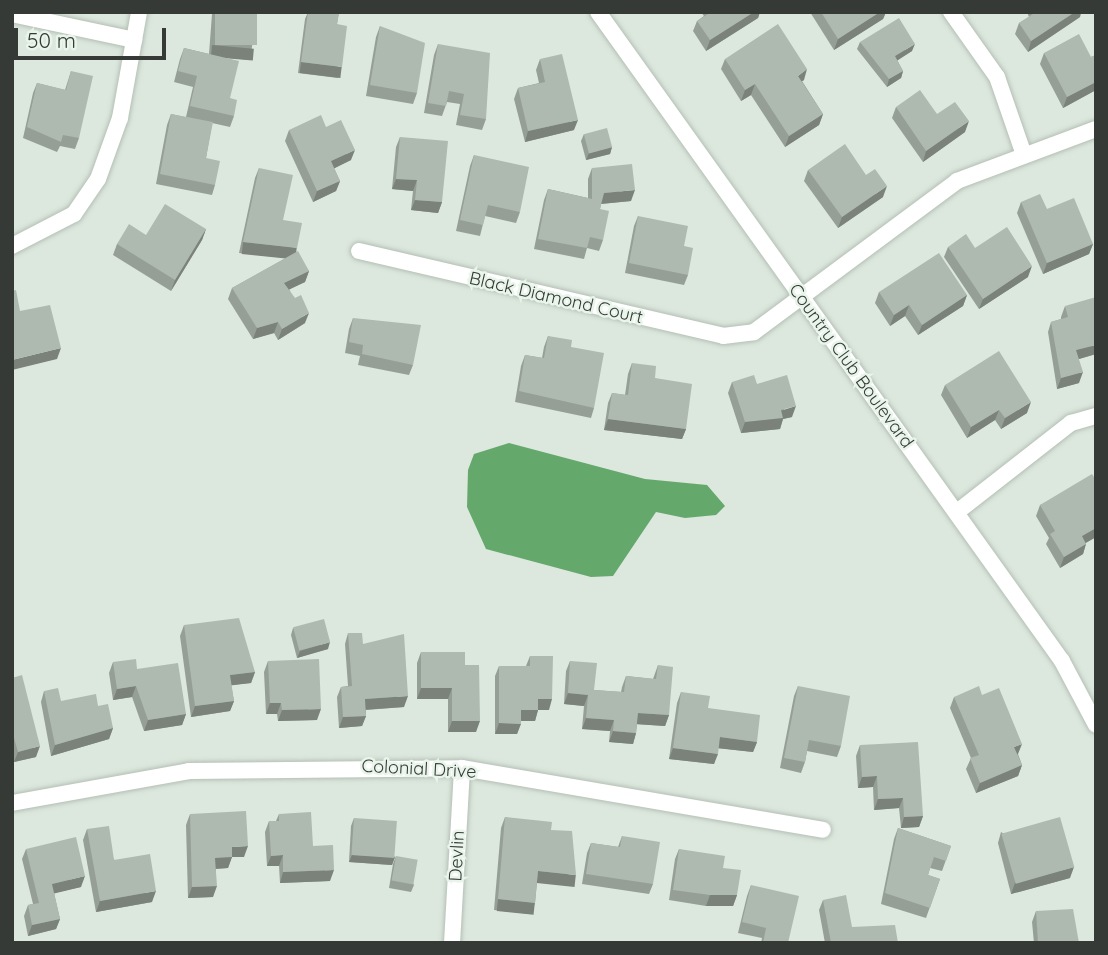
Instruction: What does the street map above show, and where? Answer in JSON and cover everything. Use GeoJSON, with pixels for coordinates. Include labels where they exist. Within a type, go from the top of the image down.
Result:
{"type":"FeatureCollection","features":[{"type":"Feature","properties":{"kind":"street"},"geometry":{"type":"LineString","coordinates":[[12,246],[74,214],[98,179],[120,118],[139,12]]}},
{"type":"Feature","properties":{"kind":"street","name":"Country Club Boulevard"},"geometry":{"type":"LineString","coordinates":[[598,12],[797,294],[1062,661],[1096,725]]}},
{"type":"Feature","properties":{"kind":"street"},"geometry":{"type":"LineString","coordinates":[[951,12],[997,77],[1023,152]]}},
{"type":"Feature","properties":{"kind":"street"},"geometry":{"type":"LineString","coordinates":[[12,14],[134,40]]}},
{"type":"Feature","properties":{"kind":"street"},"geometry":{"type":"LineString","coordinates":[[797,294],[957,181],[1023,152],[1096,129]]}},
{"type":"Feature","properties":{"kind":"street","name":"Black Diamond Court"},"geometry":{"type":"LineString","coordinates":[[359,251],[723,336],[754,332],[797,294]]}},
{"type":"Feature","properties":{"kind":"street"},"geometry":{"type":"LineString","coordinates":[[957,512],[1071,423],[1096,416]]}},
{"type":"Feature","properties":{"kind":"street","name":"Colonial Drive"},"geometry":{"type":"LineString","coordinates":[[12,803],[188,771],[462,768],[823,830]]}},
{"type":"Feature","properties":{"kind":"street","name":"Devlin"},"geometry":{"type":"LineString","coordinates":[[452,943],[462,768]]}},
{"type":"Feature","properties":{"kind":"shaded area"},"geometry":{"type":"Polygon","coordinates":[[[509,443],[645,479],[707,485],[725,506],[716,515],[685,518],[656,512],[613,576],[591,577],[486,549],[467,507],[468,470],[474,454],[509,443]]]}},
{"type":"Feature","properties":{"kind":"building"},"geometry":{"type":"Polygon","coordinates":[[[215,12],[257,12],[257,45],[215,45],[215,12]]]}},
{"type":"Feature","properties":{"kind":"building"},"geometry":{"type":"Polygon","coordinates":[[[308,12],[339,12],[337,24],[347,26],[342,67],[301,62],[308,12]]]}},
{"type":"Feature","properties":{"kind":"building"},"geometry":{"type":"Polygon","coordinates":[[[711,12],[754,12],[710,40],[697,21],[711,12]]]}},
{"type":"Feature","properties":{"kind":"building"},"geometry":{"type":"Polygon","coordinates":[[[821,12],[880,12],[838,39],[821,12]]]}},
{"type":"Feature","properties":{"kind":"building"},"geometry":{"type":"Polygon","coordinates":[[[1036,12],[1075,12],[1031,41],[1019,23],[1036,12]]]}},
{"type":"Feature","properties":{"kind":"building"},"geometry":{"type":"Polygon","coordinates":[[[899,18],[915,44],[895,56],[903,71],[889,79],[860,42],[899,18]]]}},
{"type":"Feature","properties":{"kind":"building"},"geometry":{"type":"Polygon","coordinates":[[[778,24],[807,69],[798,76],[823,114],[789,136],[755,84],[745,90],[725,59],[778,24]]]}},
{"type":"Feature","properties":{"kind":"building"},"geometry":{"type":"Polygon","coordinates":[[[380,26],[425,43],[417,93],[370,85],[380,26]]]}},
{"type":"Feature","properties":{"kind":"building"},"geometry":{"type":"Polygon","coordinates":[[[1079,34],[1091,57],[1096,55],[1096,82],[1067,97],[1044,53],[1079,34]]]}},
{"type":"Feature","properties":{"kind":"building"},"geometry":{"type":"Polygon","coordinates":[[[438,44],[490,53],[486,119],[460,115],[464,94],[449,91],[446,106],[428,103],[438,44]]]}},
{"type":"Feature","properties":{"kind":"building"},"geometry":{"type":"Polygon","coordinates":[[[184,48],[239,61],[230,98],[237,100],[234,116],[190,106],[197,76],[178,71],[184,48]]]}},
{"type":"Feature","properties":{"kind":"building"},"geometry":{"type":"Polygon","coordinates":[[[562,54],[578,120],[528,131],[518,88],[545,82],[540,59],[562,54]]]}},
{"type":"Feature","properties":{"kind":"building"},"geometry":{"type":"Polygon","coordinates":[[[71,71],[93,76],[79,138],[63,135],[61,142],[27,127],[37,83],[66,90],[71,71]]]}},
{"type":"Feature","properties":{"kind":"building"},"geometry":{"type":"Polygon","coordinates":[[[920,90],[937,114],[955,102],[969,121],[926,151],[896,107],[920,90]]]}},
{"type":"Feature","properties":{"kind":"building"},"geometry":{"type":"Polygon","coordinates":[[[171,114],[213,122],[206,158],[220,161],[215,185],[160,174],[171,114]]]}},
{"type":"Feature","properties":{"kind":"building"},"geometry":{"type":"Polygon","coordinates":[[[321,115],[326,127],[341,120],[355,150],[331,161],[340,181],[317,191],[289,130],[321,115]]]}},
{"type":"Feature","properties":{"kind":"building"},"geometry":{"type":"Polygon","coordinates":[[[607,128],[612,147],[589,154],[584,134],[607,128]]]}},
{"type":"Feature","properties":{"kind":"building"},"geometry":{"type":"Polygon","coordinates":[[[400,137],[448,141],[442,202],[415,200],[417,180],[396,179],[400,137]]]}},
{"type":"Feature","properties":{"kind":"building"},"geometry":{"type":"Polygon","coordinates":[[[845,144],[866,175],[875,169],[887,186],[842,217],[808,170],[845,144]]]}},
{"type":"Feature","properties":{"kind":"building"},"geometry":{"type":"Polygon","coordinates":[[[474,155],[529,167],[520,212],[488,205],[483,225],[460,220],[474,155]]]}},
{"type":"Feature","properties":{"kind":"building"},"geometry":{"type":"Polygon","coordinates":[[[632,164],[635,190],[604,193],[600,209],[609,211],[603,240],[590,237],[587,248],[538,239],[548,189],[592,199],[592,168],[632,164]]]}},
{"type":"Feature","properties":{"kind":"building"},"geometry":{"type":"Polygon","coordinates":[[[259,168],[293,175],[283,220],[302,223],[297,248],[243,242],[259,168]]]}},
{"type":"Feature","properties":{"kind":"building"},"geometry":{"type":"Polygon","coordinates":[[[1040,194],[1047,209],[1074,198],[1093,244],[1047,263],[1021,202],[1040,194]]]}},
{"type":"Feature","properties":{"kind":"building"},"geometry":{"type":"Polygon","coordinates":[[[165,204],[206,229],[175,280],[117,244],[129,224],[146,235],[165,204]]]}},
{"type":"Feature","properties":{"kind":"building"},"geometry":{"type":"Polygon","coordinates":[[[638,216],[688,226],[684,246],[693,248],[688,275],[629,263],[638,216]]]}},
{"type":"Feature","properties":{"kind":"building"},"geometry":{"type":"Polygon","coordinates":[[[1007,227],[1032,266],[983,299],[948,247],[966,234],[975,248],[1007,227]]]}},
{"type":"Feature","properties":{"kind":"building"},"geometry":{"type":"Polygon","coordinates":[[[298,251],[309,271],[284,283],[295,298],[301,295],[309,313],[282,329],[278,322],[257,328],[232,288],[298,251]]]}},
{"type":"Feature","properties":{"kind":"building"},"geometry":{"type":"Polygon","coordinates":[[[939,253],[967,295],[922,325],[909,305],[894,315],[879,292],[939,253]]]}},
{"type":"Feature","properties":{"kind":"building"},"geometry":{"type":"Polygon","coordinates":[[[16,290],[20,311],[50,305],[61,348],[12,360],[12,291],[16,290]]]}},
{"type":"Feature","properties":{"kind":"building"},"geometry":{"type":"Polygon","coordinates":[[[1096,297],[1096,345],[1076,350],[1083,372],[1061,378],[1051,322],[1068,317],[1065,306],[1096,297]]]}},
{"type":"Feature","properties":{"kind":"building"},"geometry":{"type":"Polygon","coordinates":[[[353,318],[421,325],[413,365],[362,354],[363,345],[349,342],[353,318]]]}},
{"type":"Feature","properties":{"kind":"building"},"geometry":{"type":"Polygon","coordinates":[[[548,336],[572,340],[571,347],[604,353],[594,408],[519,391],[525,355],[544,358],[548,336]]]}},
{"type":"Feature","properties":{"kind":"building"},"geometry":{"type":"Polygon","coordinates":[[[999,351],[1031,402],[1005,418],[999,410],[971,427],[945,385],[999,351]]]}},
{"type":"Feature","properties":{"kind":"building"},"geometry":{"type":"Polygon","coordinates":[[[632,363],[656,366],[655,378],[692,384],[686,429],[608,419],[612,393],[628,395],[632,363]]]}},
{"type":"Feature","properties":{"kind":"building"},"geometry":{"type":"Polygon","coordinates":[[[754,375],[757,384],[787,375],[796,406],[781,410],[783,418],[745,422],[732,382],[754,375]]]}},
{"type":"Feature","properties":{"kind":"building"},"geometry":{"type":"Polygon","coordinates":[[[1092,474],[1096,480],[1096,528],[1082,536],[1086,544],[1064,557],[1050,534],[1055,531],[1040,505],[1092,474]]]}},
{"type":"Feature","properties":{"kind":"building"},"geometry":{"type":"Polygon","coordinates":[[[239,618],[255,672],[230,675],[234,701],[195,706],[184,625],[239,618]]]}},
{"type":"Feature","properties":{"kind":"building"},"geometry":{"type":"Polygon","coordinates":[[[324,619],[330,642],[299,650],[293,627],[324,619]]]}},
{"type":"Feature","properties":{"kind":"building"},"geometry":{"type":"Polygon","coordinates":[[[348,633],[362,633],[363,644],[404,634],[408,696],[365,699],[366,716],[343,717],[341,687],[352,686],[348,633]]]}},
{"type":"Feature","properties":{"kind":"building"},"geometry":{"type":"Polygon","coordinates":[[[421,652],[465,652],[465,665],[479,665],[480,721],[452,721],[452,688],[421,688],[421,652]]]}},
{"type":"Feature","properties":{"kind":"building"},"geometry":{"type":"Polygon","coordinates":[[[530,656],[553,656],[552,699],[538,699],[538,710],[521,710],[521,724],[499,723],[499,666],[530,666],[530,656]]]}},
{"type":"Feature","properties":{"kind":"building"},"geometry":{"type":"Polygon","coordinates":[[[136,659],[137,669],[178,663],[186,714],[148,720],[136,686],[117,689],[113,662],[136,659]]]}},
{"type":"Feature","properties":{"kind":"building"},"geometry":{"type":"Polygon","coordinates":[[[319,659],[321,709],[282,710],[281,703],[270,703],[268,661],[319,659]]]}},
{"type":"Feature","properties":{"kind":"building"},"geometry":{"type":"Polygon","coordinates":[[[570,661],[597,663],[594,690],[624,692],[626,676],[656,679],[658,665],[673,667],[669,715],[638,713],[636,733],[613,731],[614,720],[586,718],[588,695],[568,693],[570,661]]]}},
{"type":"Feature","properties":{"kind":"building"},"geometry":{"type":"Polygon","coordinates":[[[22,675],[40,746],[18,752],[12,731],[12,678],[22,675]]]}},
{"type":"Feature","properties":{"kind":"building"},"geometry":{"type":"Polygon","coordinates":[[[798,686],[850,696],[841,746],[809,740],[805,762],[784,758],[798,686]]]}},
{"type":"Feature","properties":{"kind":"building"},"geometry":{"type":"Polygon","coordinates":[[[979,686],[982,695],[999,688],[1022,744],[1014,747],[1022,765],[980,783],[970,758],[979,755],[954,697],[979,686]]]}},
{"type":"Feature","properties":{"kind":"building"},"geometry":{"type":"Polygon","coordinates":[[[58,688],[61,701],[96,694],[98,706],[108,704],[113,728],[55,745],[44,691],[58,688]]]}},
{"type":"Feature","properties":{"kind":"building"},"geometry":{"type":"Polygon","coordinates":[[[681,692],[710,696],[708,708],[760,715],[757,742],[720,737],[718,754],[673,748],[681,692]]]}},
{"type":"Feature","properties":{"kind":"building"},"geometry":{"type":"Polygon","coordinates":[[[918,742],[923,816],[904,817],[903,798],[878,799],[877,776],[862,777],[860,745],[918,742]]]}},
{"type":"Feature","properties":{"kind":"building"},"geometry":{"type":"Polygon","coordinates":[[[246,811],[248,846],[232,847],[232,857],[215,858],[217,886],[192,887],[190,814],[246,811]]]}},
{"type":"Feature","properties":{"kind":"building"},"geometry":{"type":"Polygon","coordinates":[[[311,812],[313,846],[333,845],[334,870],[283,872],[283,855],[271,856],[269,821],[279,821],[279,814],[311,812]]]}},
{"type":"Feature","properties":{"kind":"building"},"geometry":{"type":"Polygon","coordinates":[[[505,817],[552,822],[551,830],[572,831],[576,875],[538,871],[535,903],[498,899],[505,817]]]}},
{"type":"Feature","properties":{"kind":"building"},"geometry":{"type":"Polygon","coordinates":[[[1060,817],[1074,867],[1016,884],[1001,834],[1060,817]]]}},
{"type":"Feature","properties":{"kind":"building"},"geometry":{"type":"Polygon","coordinates":[[[354,818],[397,821],[394,858],[351,855],[354,818]]]}},
{"type":"Feature","properties":{"kind":"building"},"geometry":{"type":"Polygon","coordinates":[[[109,826],[114,860],[150,854],[156,891],[100,901],[87,829],[109,826]]]}},
{"type":"Feature","properties":{"kind":"building"},"geometry":{"type":"Polygon","coordinates":[[[898,828],[951,846],[946,861],[934,857],[928,875],[940,879],[930,908],[885,893],[898,828]]]}},
{"type":"Feature","properties":{"kind":"building"},"geometry":{"type":"Polygon","coordinates":[[[622,836],[660,842],[653,884],[586,874],[591,843],[620,847],[622,836]]]}},
{"type":"Feature","properties":{"kind":"building"},"geometry":{"type":"Polygon","coordinates":[[[76,837],[85,876],[52,884],[60,919],[32,925],[28,905],[39,903],[26,849],[76,837]]]}},
{"type":"Feature","properties":{"kind":"building"},"geometry":{"type":"Polygon","coordinates":[[[679,849],[725,856],[723,868],[741,870],[737,895],[710,895],[673,890],[679,849]]]}},
{"type":"Feature","properties":{"kind":"building"},"geometry":{"type":"Polygon","coordinates":[[[396,856],[418,860],[413,884],[392,881],[396,856]]]}},
{"type":"Feature","properties":{"kind":"building"},"geometry":{"type":"Polygon","coordinates":[[[751,885],[799,896],[788,943],[763,943],[766,928],[742,922],[751,885]]]}},
{"type":"Feature","properties":{"kind":"building"},"geometry":{"type":"Polygon","coordinates":[[[846,895],[852,927],[895,925],[898,943],[831,943],[823,900],[846,895]]]}},
{"type":"Feature","properties":{"kind":"building"},"geometry":{"type":"Polygon","coordinates":[[[1073,909],[1079,943],[1038,943],[1036,911],[1073,909]]]}}]}
